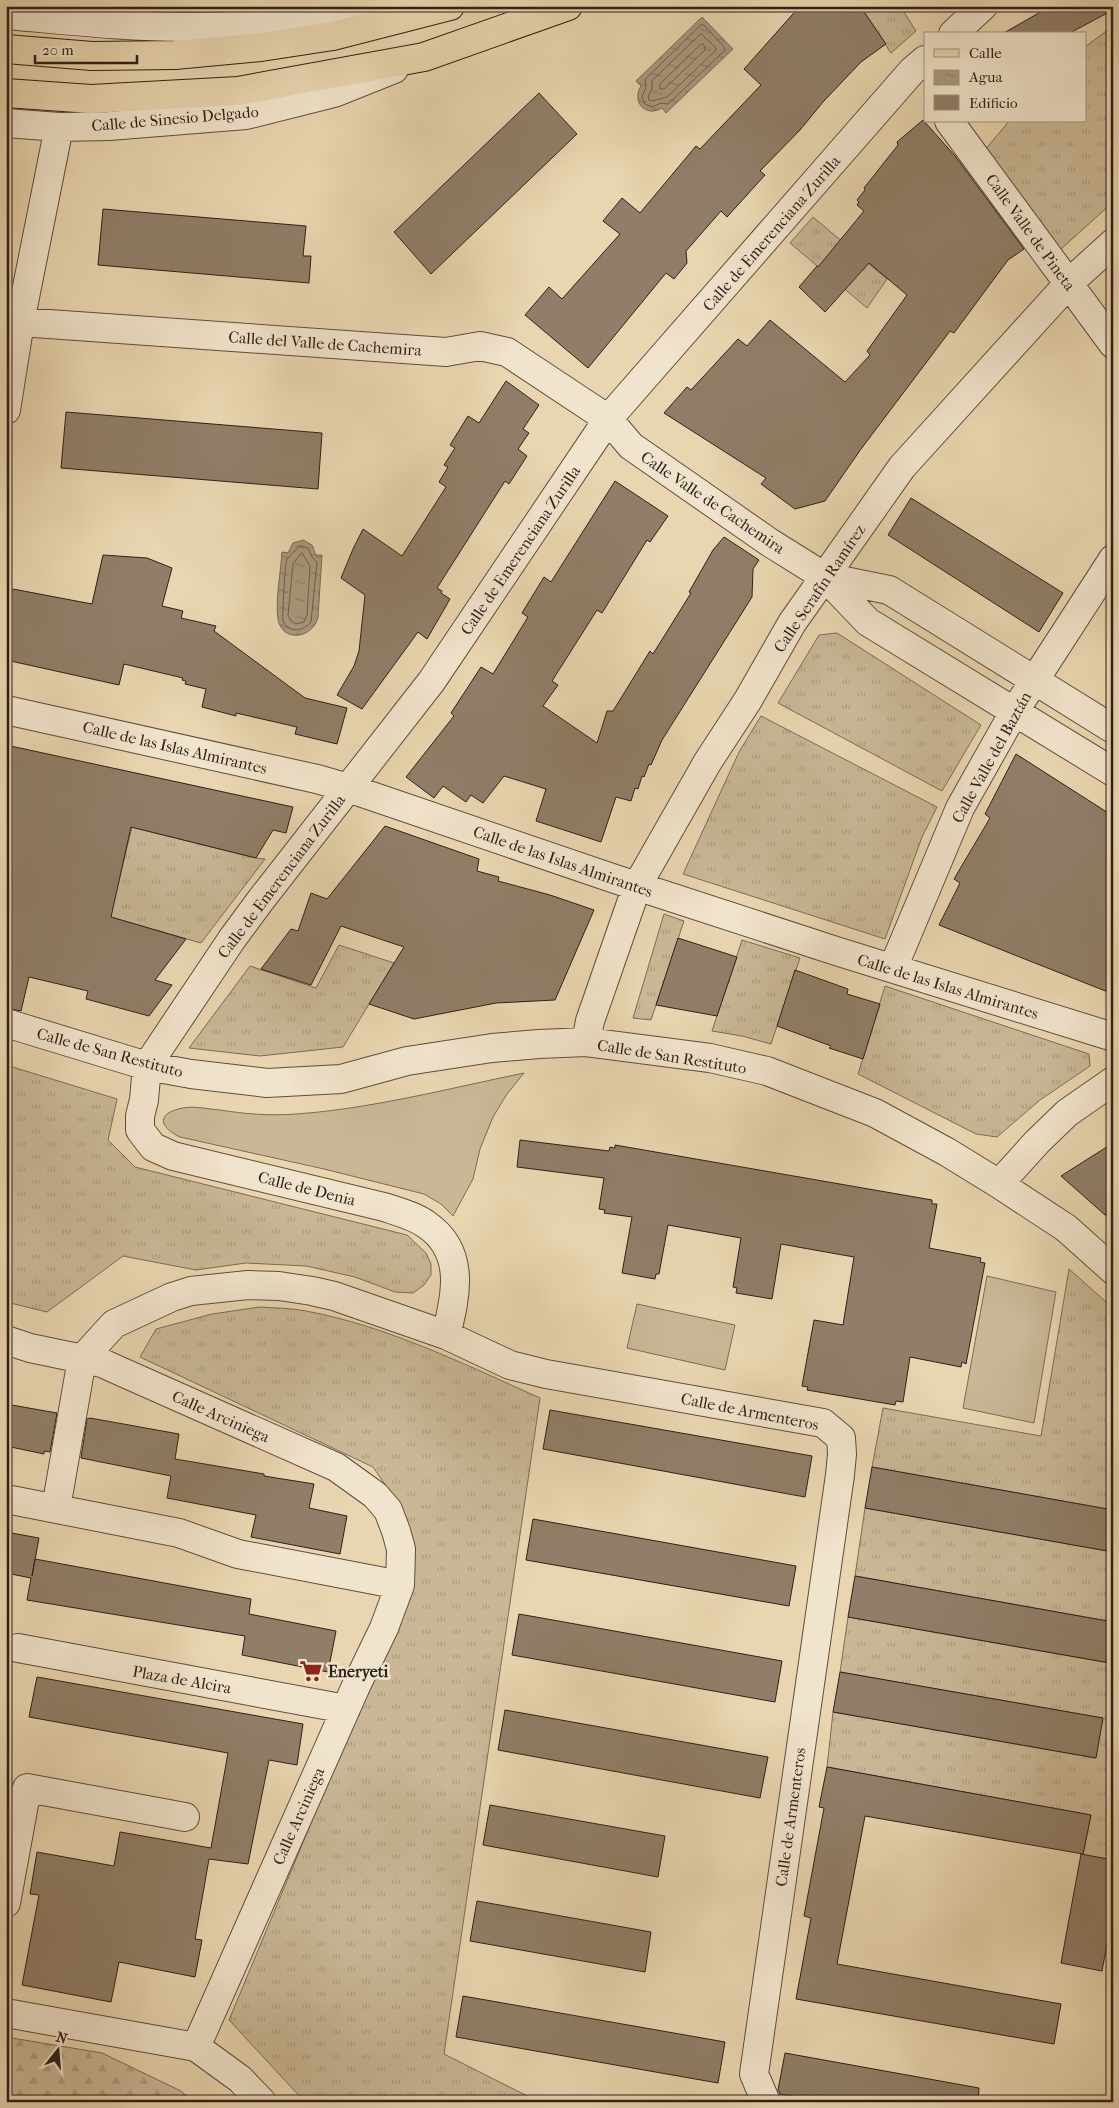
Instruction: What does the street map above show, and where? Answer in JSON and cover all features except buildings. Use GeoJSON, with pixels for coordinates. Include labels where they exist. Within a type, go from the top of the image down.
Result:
{"type":"FeatureCollection","features":[{"type":"Feature","properties":{"kind":"main road"},"geometry":{"type":"LineString","coordinates":[[6,49],[92,56],[175,55],[261,47],[333,36],[450,6]]}},
{"type":"Feature","properties":{"kind":"main road","name":"Calle de Sinesio Delgado"},"geometry":{"type":"LineString","coordinates":[[6,93],[91,99],[238,91],[424,57],[568,6]]}},
{"type":"Feature","properties":{"kind":"street"},"geometry":{"type":"LineString","coordinates":[[6,15],[130,16],[185,27],[225,26],[444,6]]}},
{"type":"Feature","properties":{"kind":"street"},"geometry":{"type":"LineString","coordinates":[[955,32],[983,6]]}},
{"type":"Feature","properties":{"kind":"street","name":"Calle de Sinesio Delgado"},"geometry":{"type":"LineString","coordinates":[[6,122],[58,127],[109,126],[246,115],[334,93],[424,57]]}},
{"type":"Feature","properties":{"kind":"street","name":"Calle de Emerenciana Zurilla"},"geometry":{"type":"LineString","coordinates":[[147,1066],[260,901],[431,682],[608,419],[921,73]]}},
{"type":"Feature","properties":{"kind":"street","name":"Calle Valle de Pineta"},"geometry":{"type":"LineString","coordinates":[[950,122],[1113,344]]}},
{"type":"Feature","properties":{"kind":"street"},"geometry":{"type":"LineString","coordinates":[[6,410],[13,321],[58,127]]}},
{"type":"Feature","properties":{"kind":"street","name":"Calle Serafín Ramírez"},"geometry":{"type":"LineString","coordinates":[[586,1042],[590,1021],[637,886],[706,763],[748,700],[792,623],[902,467],[1069,283],[1113,243]]}},
{"type":"Feature","properties":{"kind":"street","name":"Calle del Valle de Cachemira"},"geometry":{"type":"LineString","coordinates":[[13,321],[446,352],[480,346],[507,352],[608,419]]}},
{"type":"Feature","properties":{"kind":"street","name":"Calle Valle de Cachemira"},"geometry":{"type":"LineString","coordinates":[[608,419],[632,446],[769,542],[825,577],[868,622],[1113,772]]}},
{"type":"Feature","properties":{"kind":"street","name":"Calle Valle del Baztán"},"geometry":{"type":"LineString","coordinates":[[893,968],[960,808],[1014,712],[1113,559]]}},
{"type":"Feature","properties":{"kind":"street","name":"Calle Valle de Cachemira"},"geometry":{"type":"LineString","coordinates":[[825,577],[889,590],[1113,729]]}},
{"type":"Feature","properties":{"kind":"street","name":"Calle de las Islas Almirantes"},"geometry":{"type":"LineString","coordinates":[[6,710],[317,779],[348,788],[836,951],[1113,1037]]}},
{"type":"Feature","properties":{"kind":"street","name":"Calle de San Restituto"},"geometry":{"type":"LineString","coordinates":[[6,1024],[147,1066],[267,1084],[341,1079],[407,1061],[492,1048],[586,1042],[710,1058],[767,1071],[875,1113],[947,1152],[1066,1228],[1113,1270]]}},
{"type":"Feature","properties":{"kind":"street","name":"Calle de Denia"},"geometry":{"type":"LineString","coordinates":[[147,1066],[140,1130],[153,1147],[173,1156],[384,1207],[407,1214],[428,1225],[442,1240],[452,1258],[456,1280],[453,1306],[446,1335]]}},
{"type":"Feature","properties":{"kind":"street"},"geometry":{"type":"LineString","coordinates":[[999,1184],[1067,1113],[1113,1081]]}},
{"type":"Feature","properties":{"kind":"street","name":"Calle de Armenteros"},"geometry":{"type":"LineString","coordinates":[[82,1359],[114,1324],[172,1297],[198,1290],[248,1285],[279,1286],[334,1296],[446,1335],[510,1365],[546,1374],[823,1423],[841,1438],[841,1468],[754,2074],[766,2102]]}},
{"type":"Feature","properties":{"kind":"street","name":"Calle Arciniega"},"geometry":{"type":"LineString","coordinates":[[6,1340],[30,1348],[102,1363],[336,1467],[375,1495],[388,1510],[401,1549],[400,1584],[384,1628],[346,1709],[196,2047]]}},
{"type":"Feature","properties":{"kind":"street"},"geometry":{"type":"LineString","coordinates":[[56,1508],[82,1359]]}},
{"type":"Feature","properties":{"kind":"street"},"geometry":{"type":"LineString","coordinates":[[6,1499],[179,1533],[238,1554],[400,1584]]}},
{"type":"Feature","properties":{"kind":"street","name":"Plaza de Alcira"},"geometry":{"type":"LineString","coordinates":[[18,1648],[346,1709]]}},
{"type":"Feature","properties":{"kind":"street"},"geometry":{"type":"LineString","coordinates":[[6,1902],[27,1788],[185,1817]]}},
{"type":"Feature","properties":{"kind":"street"},"geometry":{"type":"LineString","coordinates":[[6,2014],[196,2047],[240,2078],[262,2102]]}},
{"type":"Feature","properties":{"kind":"green space"},"geometry":{"type":"Polygon","coordinates":[[[860,6],[900,6],[916,31],[891,53],[860,6]]]}},
{"type":"Feature","properties":{"kind":"green space"},"geometry":{"type":"Polygon","coordinates":[[[1113,26],[1113,202],[1060,250],[985,150],[1008,122],[1086,122],[1086,46],[1113,26]]]}},
{"type":"Feature","properties":{"kind":"green space"},"geometry":{"type":"Polygon","coordinates":[[[813,217],[887,279],[867,308],[790,243],[813,217]]]}},
{"type":"Feature","properties":{"kind":"green space"},"geometry":{"type":"Polygon","coordinates":[[[837,633],[981,725],[942,791],[778,703],[819,635],[837,633]]]}},
{"type":"Feature","properties":{"kind":"green space"},"geometry":{"type":"Polygon","coordinates":[[[761,716],[937,807],[922,837],[885,939],[683,874],[739,752],[761,716]]]}},
{"type":"Feature","properties":{"kind":"green space"},"geometry":{"type":"Polygon","coordinates":[[[132,827],[265,859],[201,943],[107,916],[117,888],[132,827]]]}},
{"type":"Feature","properties":{"kind":"green space"},"geometry":{"type":"Polygon","coordinates":[[[664,914],[684,921],[651,1020],[633,1018],[664,914]]]}},
{"type":"Feature","properties":{"kind":"green space"},"geometry":{"type":"Polygon","coordinates":[[[742,940],[800,958],[771,1044],[742,1036],[712,1031],[742,940]]]}},
{"type":"Feature","properties":{"kind":"green space"},"geometry":{"type":"Polygon","coordinates":[[[339,945],[394,963],[343,1047],[260,1056],[189,1048],[250,966],[316,988],[339,945]]]}},
{"type":"Feature","properties":{"kind":"green space"},"geometry":{"type":"Polygon","coordinates":[[[885,986],[1089,1054],[1090,1066],[1040,1100],[997,1137],[976,1134],[858,1074],[885,986]]]}},
{"type":"Feature","properties":{"kind":"green space"},"geometry":{"type":"Polygon","coordinates":[[[6,1065],[117,1099],[108,1140],[135,1167],[407,1235],[426,1253],[431,1264],[431,1275],[424,1285],[413,1293],[395,1292],[355,1277],[306,1266],[246,1263],[196,1270],[123,1256],[47,1312],[6,1302],[6,1065]]]}},
{"type":"Feature","properties":{"kind":"green space"},"geometry":{"type":"Polygon","coordinates":[[[524,1073],[507,1094],[493,1117],[480,1149],[473,1179],[453,1216],[441,1204],[424,1194],[324,1169],[180,1137],[169,1130],[164,1123],[166,1115],[170,1112],[188,1107],[239,1113],[286,1115],[353,1108],[524,1073]]]}},
{"type":"Feature","properties":{"kind":"green space"},"geometry":{"type":"Polygon","coordinates":[[[1069,1269],[1113,1308],[1113,1510],[872,1467],[883,1408],[1041,1436],[1069,1269]]]}},
{"type":"Feature","properties":{"kind":"green space"},"geometry":{"type":"Polygon","coordinates":[[[987,1276],[1056,1292],[1034,1423],[963,1408],[987,1276]]]}},
{"type":"Feature","properties":{"kind":"green space"},"geometry":{"type":"Polygon","coordinates":[[[637,1304],[735,1325],[725,1370],[627,1348],[637,1304]]]}},
{"type":"Feature","properties":{"kind":"green space"},"geometry":{"type":"Polygon","coordinates":[[[260,1307],[306,1311],[366,1326],[454,1359],[540,1398],[444,2054],[539,2102],[305,2102],[229,2020],[407,1593],[395,1499],[373,1467],[140,1357],[156,1329],[212,1314],[260,1307]]]}},
{"type":"Feature","properties":{"kind":"green space"},"geometry":{"type":"Polygon","coordinates":[[[865,1508],[1113,1552],[1113,1622],[855,1576],[865,1508]]]}},
{"type":"Feature","properties":{"kind":"green space"},"geometry":{"type":"Polygon","coordinates":[[[848,1617],[1109,1663],[1113,1646],[1113,1860],[1083,1855],[1091,1815],[827,1767],[833,1712],[1095,1758],[1102,1718],[840,1672],[848,1617]]]}},
{"type":"Feature","properties":{"kind":"green space"},"geometry":{"type":"Polygon","coordinates":[[[6,2037],[102,2053],[181,2091],[194,2102],[6,2102],[6,2037]]]}},
{"type":"Feature","properties":{"kind":"water"},"geometry":{"type":"Polygon","coordinates":[[[702,17],[733,49],[666,113],[662,108],[656,111],[646,110],[639,103],[638,92],[641,86],[636,81],[702,17]]]}},
{"type":"Feature","properties":{"kind":"water"},"geometry":{"type":"Polygon","coordinates":[[[303,540],[312,545],[316,555],[322,555],[318,617],[315,624],[304,634],[291,635],[281,627],[277,612],[282,552],[288,553],[293,543],[303,540]]]}},
{"type":"Feature","properties":{"kind":"place","name":"Eneryeti"},"geometry":{"type":"Point","coordinates":[311,1671]}}]}
